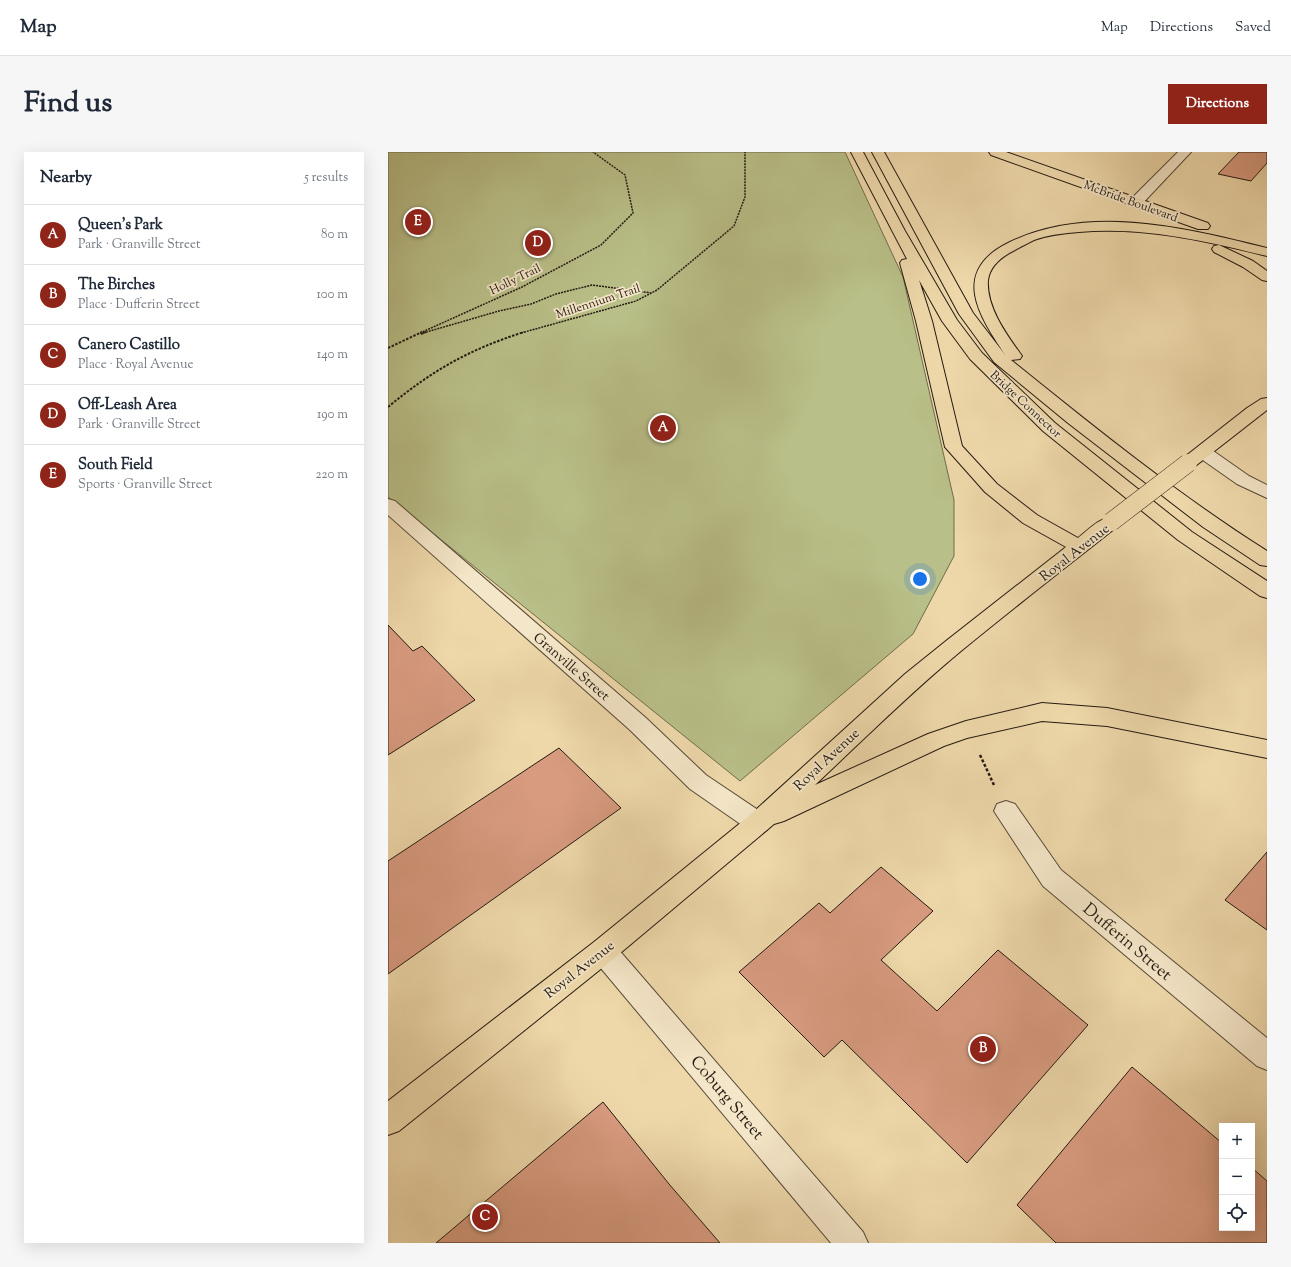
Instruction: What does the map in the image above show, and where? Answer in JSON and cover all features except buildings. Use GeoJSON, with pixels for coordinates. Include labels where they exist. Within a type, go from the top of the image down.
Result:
{"type":"FeatureCollection","features":[{"type":"Feature","properties":{"kind":"main road","name":"Bridge Connector"},"geometry":{"type":"LineString","coordinates":[[857,152],[898,231],[950,321],[976,356],[1049,427],[1185,536],[1267,592]]}},
{"type":"Feature","properties":{"kind":"main road","name":"Bridge Connector"},"geometry":{"type":"LineString","coordinates":[[878,152],[966,314],[1000,359],[1074,419],[1210,523],[1267,560]]}},
{"type":"Feature","properties":{"kind":"main road","name":"McBride Boulevard"},"geometry":{"type":"LineString","coordinates":[[995,152],[1267,249]]}},
{"type":"Feature","properties":{"kind":"main road"},"geometry":{"type":"LineString","coordinates":[[1074,419],[1016,358],[1002,338],[982,296],[980,282],[983,271],[989,262],[1008,247],[1036,235],[1060,230],[1092,227],[1155,229],[1267,252]]}},
{"type":"Feature","properties":{"kind":"main road"},"geometry":{"type":"LineString","coordinates":[[898,231],[924,321],[954,447],[991,488],[1030,519],[1080,548]]}},
{"type":"Feature","properties":{"kind":"main road"},"geometry":{"type":"LineString","coordinates":[[1187,235],[1248,264],[1267,277]]}},
{"type":"Feature","properties":{"kind":"main road","name":"Royal Avenue"},"geometry":{"type":"LineString","coordinates":[[388,1120],[603,951],[758,822],[913,680],[953,646],[1260,407],[1267,390]]}},
{"type":"Feature","properties":{"kind":"main road"},"geometry":{"type":"LineString","coordinates":[[758,822],[936,740],[966,730],[1042,712],[1107,717],[1267,749]]}},
{"type":"Feature","properties":{"kind":"street"},"geometry":{"type":"LineString","coordinates":[[1136,202],[1182,152]]}},
{"type":"Feature","properties":{"kind":"street"},"geometry":{"type":"LineString","coordinates":[[1203,452],[1243,480],[1267,492]]}},
{"type":"Feature","properties":{"kind":"street","name":"Granville Street"},"geometry":{"type":"LineString","coordinates":[[388,505],[638,724],[698,782],[758,822]]}},
{"type":"Feature","properties":{"kind":"street","name":"Dufferin Street"},"geometry":{"type":"LineString","coordinates":[[1006,811],[1052,878],[1267,1056]]}},
{"type":"Feature","properties":{"kind":"street","name":"Coburg Street"},"geometry":{"type":"LineString","coordinates":[[603,951],[634,986],[845,1240]]}},
{"type":"Feature","properties":{"kind":"path","name":"Holly Trail"},"geometry":{"type":"LineString","coordinates":[[388,348],[522,287],[601,245],[633,213],[625,175],[593,152]]}},
{"type":"Feature","properties":{"kind":"path","name":"Millennium Trail"},"geometry":{"type":"LineString","coordinates":[[388,407],[420,381],[458,358],[495,342],[636,301],[652,292],[686,267],[734,226],[746,197],[744,169],[745,152]]}},
{"type":"Feature","properties":{"kind":"path"},"geometry":{"type":"LineString","coordinates":[[417,335],[499,311],[531,304],[556,294],[592,285],[652,292]]}},
{"type":"Feature","properties":{"kind":"green space"},"geometry":{"type":"Polygon","coordinates":[[[388,152],[845,152],[903,277],[954,500],[954,556],[913,634],[740,781],[388,497],[388,152]]]}},
{"type":"Feature","properties":{"kind":"place","name":"South Field"},"geometry":{"type":"Point","coordinates":[418,222]}},
{"type":"Feature","properties":{"kind":"place","name":"Off-Leash Area"},"geometry":{"type":"Point","coordinates":[538,243]}},
{"type":"Feature","properties":{"kind":"place","name":"Queen's Park"},"geometry":{"type":"Point","coordinates":[663,428]}},
{"type":"Feature","properties":{"kind":"place","name":"The Birches"},"geometry":{"type":"Point","coordinates":[983,1049]}},
{"type":"Feature","properties":{"kind":"place","name":"Canero Castillo"},"geometry":{"type":"Point","coordinates":[485,1217]}}]}
